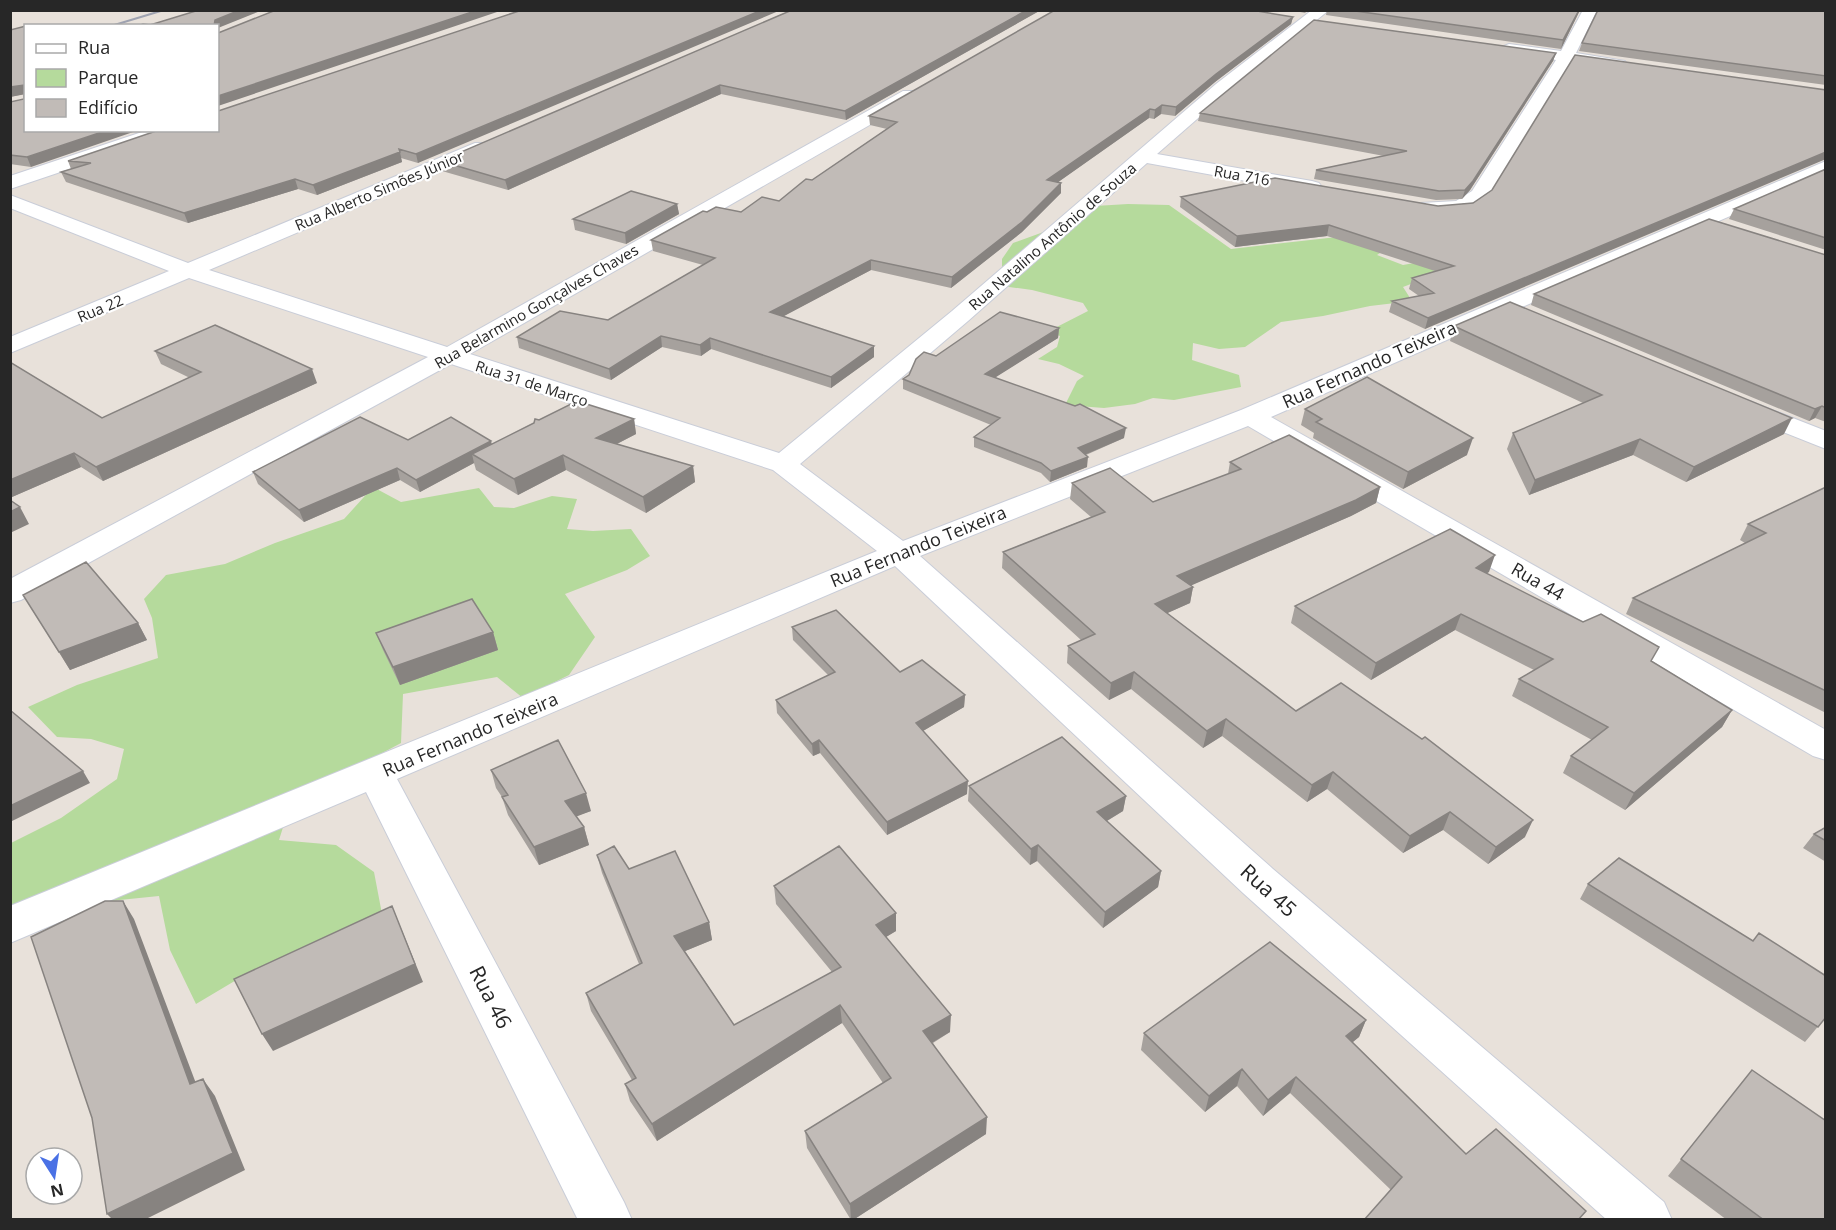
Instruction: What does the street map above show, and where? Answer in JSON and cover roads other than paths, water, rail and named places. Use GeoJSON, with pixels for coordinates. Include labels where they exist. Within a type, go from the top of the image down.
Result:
{"type":"FeatureCollection","features":[{"type":"Feature","properties":{"kind":"street"},"geometry":{"type":"LineString","coordinates":[[1404,204],[1456,208],[1470,205],[1480,195],[1566,57],[1590,10]]}},
{"type":"Feature","properties":{"kind":"street","name":"Rua Natalino Antônio de Souza"},"geometry":{"type":"LineString","coordinates":[[783,464],[960,316],[1222,88],[1314,18]]}},
{"type":"Feature","properties":{"kind":"street"},"geometry":{"type":"LineString","coordinates":[[1496,47],[1636,67]]}},
{"type":"Feature","properties":{"kind":"street","name":"Rua Belarmino Gonçalves Chaves"},"geometry":{"type":"LineString","coordinates":[[10,593],[448,356],[933,81]]}},
{"type":"Feature","properties":{"kind":"street"},"geometry":{"type":"LineString","coordinates":[[10,183],[161,132]]}},
{"type":"Feature","properties":{"kind":"street","name":"Rua Alberto Simões Júnior"},"geometry":{"type":"LineString","coordinates":[[189,271],[494,142]]}},
{"type":"Feature","properties":{"kind":"street","name":"Rua 716"},"geometry":{"type":"LineString","coordinates":[[1143,158],[1336,192]]}},
{"type":"Feature","properties":{"kind":"street","name":"Rua Fernando Teixeira"},"geometry":{"type":"LineString","coordinates":[[10,925],[376,774],[899,553],[1250,416],[1826,167]]}},
{"type":"Feature","properties":{"kind":"street","name":"Rua 31 de Março"},"geometry":{"type":"LineString","coordinates":[[10,201],[189,271],[783,464],[899,553]]}},
{"type":"Feature","properties":{"kind":"street"},"geometry":{"type":"LineString","coordinates":[[1703,219],[1737,230]]}},
{"type":"Feature","properties":{"kind":"street","name":"Rua 22"},"geometry":{"type":"LineString","coordinates":[[10,346],[189,271]]}},
{"type":"Feature","properties":{"kind":"street"},"geometry":{"type":"LineString","coordinates":[[1504,305],[1536,319]]}},
{"type":"Feature","properties":{"kind":"street"},"geometry":{"type":"LineString","coordinates":[[1729,400],[1826,441]]}},
{"type":"Feature","properties":{"kind":"street","name":"Rua 44"},"geometry":{"type":"LineString","coordinates":[[1250,416],[1826,747]]}},
{"type":"Feature","properties":{"kind":"street","name":"Rua 45"},"geometry":{"type":"LineString","coordinates":[[899,553],[1258,881],[1646,1220]]}},
{"type":"Feature","properties":{"kind":"street","name":"Rua 46"},"geometry":{"type":"LineString","coordinates":[[376,774],[606,1220]]}},
{"type":"Feature","properties":{"kind":"railway"},"geometry":{"type":"LineString","coordinates":[[118,24],[164,10]]}}]}
